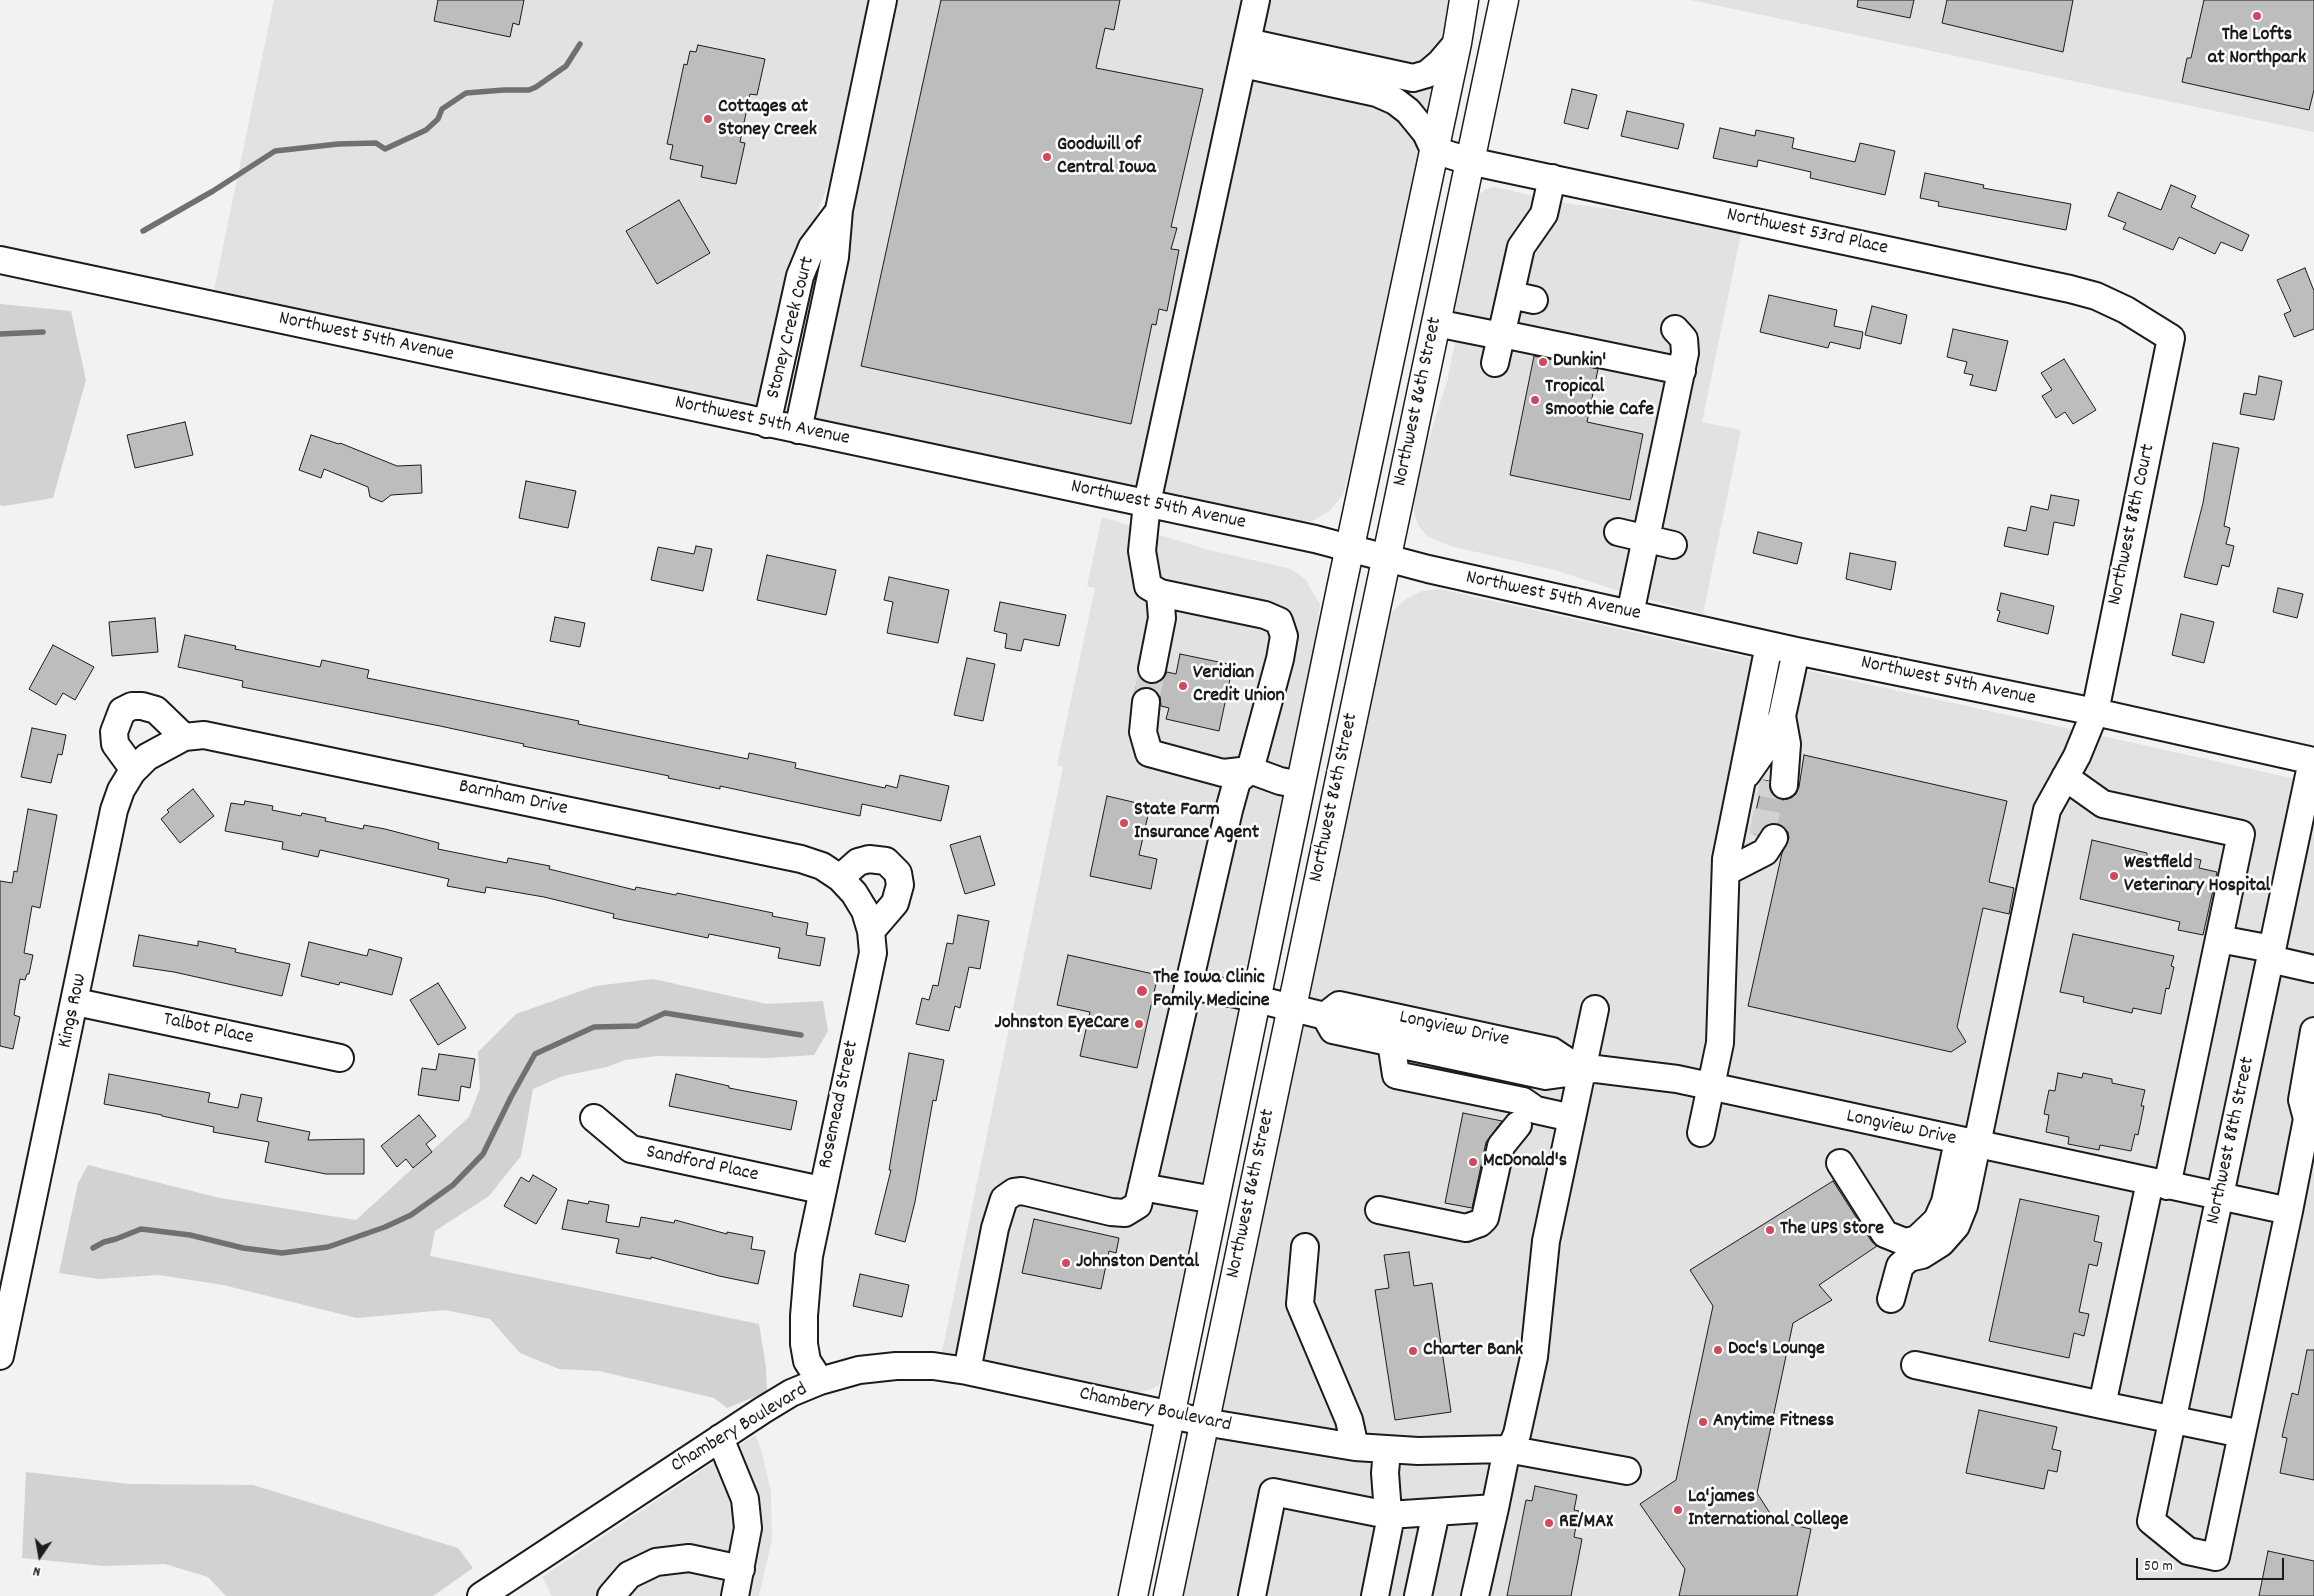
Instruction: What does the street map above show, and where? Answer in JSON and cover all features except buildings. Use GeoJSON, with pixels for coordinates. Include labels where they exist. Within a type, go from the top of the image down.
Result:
{"type":"FeatureCollection","features":[{"type":"Feature","properties":{"kind":"main road","name":"Northwest 86th Street"},"geometry":{"type":"LineString","coordinates":[[1134,1596],[1349,548],[1457,43],[1464,0]]}},
{"type":"Feature","properties":{"kind":"main road","name":"Northwest 86th Street"},"geometry":{"type":"LineString","coordinates":[[1168,1596],[1504,0]]}},
{"type":"Feature","properties":{"kind":"street","name":"Stoney Creek Court"},"geometry":{"type":"LineString","coordinates":[[798,430],[835,257],[839,210],[883,0]]}},
{"type":"Feature","properties":{"kind":"street"},"geometry":{"type":"LineString","coordinates":[[967,1371],[995,1228],[1004,1199],[1014,1192],[1022,1191],[1111,1212],[1125,1213],[1138,1205],[1237,781],[1250,770],[1280,659],[1284,636],[1279,621],[1265,615],[1160,593],[1148,586],[1142,552],[1147,504],[1256,0]]}},
{"type":"Feature","properties":{"kind":"street"},"geometry":{"type":"LineString","coordinates":[[1245,53],[1413,78],[1428,74],[1457,43]]}},
{"type":"Feature","properties":{"kind":"street"},"geometry":{"type":"LineString","coordinates":[[1245,53],[1377,93],[1395,101],[1408,111],[1426,133],[1434,150]]}},
{"type":"Feature","properties":{"kind":"street","name":"Northwest 53rd Place"},"geometry":{"type":"LineString","coordinates":[[1434,150],[1469,161],[2070,289],[2096,296],[2126,310],[2171,338]]}},
{"type":"Feature","properties":{"kind":"street"},"geometry":{"type":"LineString","coordinates":[[1494,363],[1501,336],[1522,297],[1521,247],[1544,214],[1552,178]]}},
{"type":"Feature","properties":{"kind":"street","name":"Stoney Creek Court"},"geometry":{"type":"LineString","coordinates":[[767,424],[800,276],[812,247],[839,210]]}},
{"type":"Feature","properties":{"kind":"street","name":"Northwest 54th Avenue"},"geometry":{"type":"LineString","coordinates":[[0,260],[1315,539],[1386,558],[1769,645],[2094,712],[2313,761]]}},
{"type":"Feature","properties":{"kind":"street"},"geometry":{"type":"LineString","coordinates":[[1436,323],[1501,336],[1512,336],[1682,371]]}},
{"type":"Feature","properties":{"kind":"street"},"geometry":{"type":"LineString","coordinates":[[1630,614],[1685,353],[1684,339],[1675,329]]}},
{"type":"Feature","properties":{"kind":"street","name":"Northwest 88th Court"},"geometry":{"type":"LineString","coordinates":[[1968,1143],[2047,810],[2077,756],[2094,712],[2171,338]]}},
{"type":"Feature","properties":{"kind":"street"},"geometry":{"type":"LineString","coordinates":[[1618,532],[1672,545]]}},
{"type":"Feature","properties":{"kind":"street"},"geometry":{"type":"LineString","coordinates":[[1152,669],[1162,618],[1160,593]]}},
{"type":"Feature","properties":{"kind":"street"},"geometry":{"type":"LineString","coordinates":[[1701,1133],[1720,1043],[1726,860],[1769,645]]}},
{"type":"Feature","properties":{"kind":"street"},"geometry":{"type":"LineString","coordinates":[[1743,779],[1773,738],[1782,716],[1796,651]]}},
{"type":"Feature","properties":{"kind":"street"},"geometry":{"type":"LineString","coordinates":[[1146,702],[1142,732],[1149,753],[1223,773],[1250,770],[1280,781],[1300,785]]}},
{"type":"Feature","properties":{"kind":"street"},"geometry":{"type":"LineString","coordinates":[[134,770],[115,744],[114,732],[122,711],[132,706],[142,706],[156,710],[184,737]]}},
{"type":"Feature","properties":{"kind":"street"},"geometry":{"type":"LineString","coordinates":[[1778,784],[1787,744],[1782,716]]}},
{"type":"Feature","properties":{"kind":"street","name":"Kings Row"},"geometry":{"type":"LineString","coordinates":[[0,1356],[76,1002],[114,810],[121,790],[134,770],[147,757],[184,737],[204,735],[226,739]]}},
{"type":"Feature","properties":{"kind":"street","name":"Barnham Drive"},"geometry":{"type":"LineString","coordinates":[[226,739],[801,859]]}},
{"type":"Feature","properties":{"kind":"street","name":"Northwest 88th Street"},"geometry":{"type":"LineString","coordinates":[[2242,1434],[2216,1557],[2188,1551],[2151,1521],[2313,761]]}},
{"type":"Feature","properties":{"kind":"street"},"geometry":{"type":"LineString","coordinates":[[2065,777],[2103,804],[2241,834],[2219,939],[2102,1405]]}},
{"type":"Feature","properties":{"kind":"street"},"geometry":{"type":"LineString","coordinates":[[1726,872],[1767,842]]}},
{"type":"Feature","properties":{"kind":"street","name":"Rosemead Street"},"geometry":{"type":"LineString","coordinates":[[801,859],[822,866],[840,878],[862,905],[871,931],[871,965],[821,1190],[809,1256],[804,1316],[804,1344],[807,1361],[820,1382]]}},
{"type":"Feature","properties":{"kind":"street"},"geometry":{"type":"LineString","coordinates":[[840,878],[858,862],[869,859],[886,861],[898,873],[900,885],[895,903],[871,931]]}},
{"type":"Feature","properties":{"kind":"street"},"geometry":{"type":"LineString","coordinates":[[2219,939],[2314,969]]}},
{"type":"Feature","properties":{"kind":"street","name":"Longview Drive"},"geometry":{"type":"LineString","coordinates":[[1188,986],[1256,999],[1325,1016],[1334,1030],[1546,1076],[1605,1070],[1677,1080],[2289,1211]]}},
{"type":"Feature","properties":{"kind":"street","name":"Talbot Place"},"geometry":{"type":"LineString","coordinates":[[76,1002],[340,1058]]}},
{"type":"Feature","properties":{"kind":"street","name":"Longview Drive"},"geometry":{"type":"LineString","coordinates":[[1325,1016],[1339,1005],[1349,1007],[1552,1051],[1582,1071]]}},
{"type":"Feature","properties":{"kind":"street"},"geometry":{"type":"LineString","coordinates":[[1476,1596],[1507,1449],[1513,1443],[1517,1434],[1534,1357],[1546,1241],[1595,1009]]}},
{"type":"Feature","properties":{"kind":"street"},"geometry":{"type":"LineString","coordinates":[[1915,1365],[2242,1434],[2307,1119],[2302,1100],[2314,1031]]}},
{"type":"Feature","properties":{"kind":"street"},"geometry":{"type":"LineString","coordinates":[[1391,1042],[1396,1075],[1522,1101],[1527,1118]]}},
{"type":"Feature","properties":{"kind":"street","name":"Sandford Place"},"geometry":{"type":"LineString","coordinates":[[594,1118],[631,1150],[821,1190]]}},
{"type":"Feature","properties":{"kind":"street"},"geometry":{"type":"LineString","coordinates":[[1379,1210],[1466,1228],[1480,1223],[1485,1218],[1501,1146],[1527,1118],[1572,1118]]}},
{"type":"Feature","properties":{"kind":"street"},"geometry":{"type":"LineString","coordinates":[[1840,1163],[1885,1234],[1906,1242],[1917,1239],[1937,1220],[1968,1143]]}},
{"type":"Feature","properties":{"kind":"street"},"geometry":{"type":"LineString","coordinates":[[1892,1299],[1900,1266],[1910,1258],[1922,1255],[1941,1243],[1956,1226],[1964,1206],[1968,1143]]}},
{"type":"Feature","properties":{"kind":"street"},"geometry":{"type":"LineString","coordinates":[[1142,1187],[1214,1200]]}},
{"type":"Feature","properties":{"kind":"street"},"geometry":{"type":"LineString","coordinates":[[1305,1247],[1300,1304],[1349,1420],[1355,1447]]}},
{"type":"Feature","properties":{"kind":"street","name":"Chambery Boulevard"},"geometry":{"type":"LineString","coordinates":[[480,1596],[720,1438],[792,1394],[820,1382],[859,1370],[896,1366],[932,1366],[967,1371],[1204,1422],[1355,1447],[1387,1450],[1507,1449],[1627,1470]]}},
{"type":"Feature","properties":{"kind":"street"},"geometry":{"type":"LineString","coordinates":[[720,1438],[746,1499],[748,1528],[735,1596]]}},
{"type":"Feature","properties":{"kind":"street"},"geometry":{"type":"LineString","coordinates":[[1375,1596],[1389,1526],[1385,1473],[1387,1450]]}},
{"type":"Feature","properties":{"kind":"street"},"geometry":{"type":"LineString","coordinates":[[1252,1596],[1273,1492],[1388,1515],[1494,1508]]}},
{"type":"Feature","properties":{"kind":"street"},"geometry":{"type":"LineString","coordinates":[[1418,1596],[1436,1512]]}},
{"type":"Feature","properties":{"kind":"street"},"geometry":{"type":"LineString","coordinates":[[611,1596],[629,1575],[656,1562],[689,1558],[741,1569]]}},
{"type":"Feature","properties":{"kind":"shaded area"},"geometry":{"type":"Polygon","coordinates":[[[274,0],[869,0],[831,178],[809,234],[762,401],[750,408],[213,295],[274,0]]]}},
{"type":"Feature","properties":{"kind":"shaded area"},"geometry":{"type":"Polygon","coordinates":[[[898,0],[1452,0],[1361,430],[1343,495],[1330,511],[1312,521],[1292,522],[819,422],[815,418],[812,412],[812,400],[898,0]]]}},
{"type":"Feature","properties":{"kind":"shaded area"},"geometry":{"type":"Polygon","coordinates":[[[1691,0],[2314,0],[2314,132],[1691,0]]]}},
{"type":"Feature","properties":{"kind":"shaded area"},"geometry":{"type":"Polygon","coordinates":[[[1494,187],[1566,203],[1625,211],[1741,234],[1702,422],[1741,430],[1703,614],[1628,594],[1555,570],[1450,546],[1427,536],[1418,525],[1414,513],[1414,500],[1419,470],[1447,381],[1460,318],[1455,314],[1452,302],[1476,197],[1486,189],[1494,187]]]}},
{"type":"Feature","properties":{"kind":"shaded area"},"geometry":{"type":"Polygon","coordinates":[[[0,304],[71,311],[86,380],[53,498],[4,506],[0,505],[0,304]]]}},
{"type":"Feature","properties":{"kind":"shaded area"},"geometry":{"type":"Polygon","coordinates":[[[1102,517],[1205,549],[1291,569],[1305,579],[1320,604],[1313,658],[1166,1375],[1160,1384],[1152,1389],[1136,1393],[941,1357],[1063,767],[1057,765],[1095,588],[1087,586],[1102,517]]]}},
{"type":"Feature","properties":{"kind":"shaded area"},"geometry":{"type":"Polygon","coordinates":[[[1439,589],[2314,783],[2314,1596],[1181,1596],[1386,626],[1393,611],[1406,599],[1422,591],[1439,589]]]}},
{"type":"Feature","properties":{"kind":"shaded area"},"geometry":{"type":"Polygon","coordinates":[[[653,979],[767,1004],[823,1001],[828,1031],[814,1055],[768,1058],[657,1056],[625,1060],[607,1067],[563,1076],[533,1089],[521,1156],[489,1196],[435,1231],[430,1256],[759,1324],[766,1367],[767,1392],[727,1408],[714,1398],[599,1371],[559,1369],[520,1353],[490,1319],[445,1310],[357,1318],[223,1285],[159,1275],[99,1279],[59,1273],[78,1183],[88,1165],[220,1198],[356,1220],[469,1117],[480,1088],[478,1052],[516,1014],[595,986],[653,979]]]}},
{"type":"Feature","properties":{"kind":"shaded area"},"geometry":{"type":"Polygon","coordinates":[[[755,1435],[761,1449],[771,1491],[772,1540],[759,1596],[552,1596],[542,1577],[755,1435]]]}},
{"type":"Feature","properties":{"kind":"shaded area"},"geometry":{"type":"Polygon","coordinates":[[[26,1472],[130,1484],[253,1485],[458,1548],[473,1568],[433,1596],[226,1596],[208,1577],[165,1564],[103,1566],[22,1558],[26,1472]]]}},
{"type":"Feature","properties":{"kind":"waterway"},"geometry":{"type":"LineString","coordinates":[[143,231],[213,191],[275,151],[338,144],[376,143],[385,149],[426,130],[438,119],[442,109],[466,93],[529,90],[566,66],[580,44]]}},
{"type":"Feature","properties":{"kind":"waterway"},"geometry":{"type":"LineString","coordinates":[[0,334],[43,332]]}},
{"type":"Feature","properties":{"kind":"waterway"},"geometry":{"type":"LineString","coordinates":[[93,1248],[104,1242],[141,1229],[190,1235],[243,1248],[282,1253],[328,1247],[385,1227],[411,1215],[453,1185],[483,1154],[535,1054],[594,1027],[637,1026],[665,1013],[801,1035]]}},
{"type":"Feature","properties":{"kind":"tunnel"},"geometry":{"type":"LineString","coordinates":[[1146,702],[1152,669]]}},
{"type":"Feature","properties":{"kind":"tunnel"},"geometry":{"type":"LineString","coordinates":[[1762,836],[1773,782]]}},
{"type":"Feature","properties":{"kind":"place","name":"The Lofts at Northpark"},"geometry":{"type":"Point","coordinates":[2257,16]}},
{"type":"Feature","properties":{"kind":"place","name":"Cottages at Stoney Creek"},"geometry":{"type":"Point","coordinates":[708,119]}},
{"type":"Feature","properties":{"kind":"place","name":"Goodwill of Central Iowa"},"geometry":{"type":"Point","coordinates":[1047,157]}},
{"type":"Feature","properties":{"kind":"place","name":"Dunkin'"},"geometry":{"type":"Point","coordinates":[1543,362]}},
{"type":"Feature","properties":{"kind":"place","name":"Tropical Smoothie Cafe"},"geometry":{"type":"Point","coordinates":[1535,400]}},
{"type":"Feature","properties":{"kind":"place","name":"Veridian Credit Union"},"geometry":{"type":"Point","coordinates":[1183,686]}},
{"type":"Feature","properties":{"kind":"place","name":"State Farm Insurance Agent"},"geometry":{"type":"Point","coordinates":[1124,823]}},
{"type":"Feature","properties":{"kind":"place","name":"Westfield Veterinary Hospital"},"geometry":{"type":"Point","coordinates":[2114,876]}},
{"type":"Feature","properties":{"kind":"place","name":"The Iowa Clinic Family Medicine"},"geometry":{"type":"Point","coordinates":[1142,991]}},
{"type":"Feature","properties":{"kind":"place","name":"Johnston EyeCare"},"geometry":{"type":"Point","coordinates":[1139,1024]}},
{"type":"Feature","properties":{"kind":"place","name":"McDonald's"},"geometry":{"type":"Point","coordinates":[1473,1162]}},
{"type":"Feature","properties":{"kind":"place","name":"The UPS Store"},"geometry":{"type":"Point","coordinates":[1770,1230]}},
{"type":"Feature","properties":{"kind":"place","name":"Johnston Dental"},"geometry":{"type":"Point","coordinates":[1066,1263]}},
{"type":"Feature","properties":{"kind":"place","name":"Doc's Lounge"},"geometry":{"type":"Point","coordinates":[1718,1350]}},
{"type":"Feature","properties":{"kind":"place","name":"Charter Bank"},"geometry":{"type":"Point","coordinates":[1413,1351]}},
{"type":"Feature","properties":{"kind":"place","name":"Anytime Fitness"},"geometry":{"type":"Point","coordinates":[1703,1422]}},
{"type":"Feature","properties":{"kind":"place","name":"La'james International College"},"geometry":{"type":"Point","coordinates":[1678,1510]}},
{"type":"Feature","properties":{"kind":"place","name":"RE/MAX"},"geometry":{"type":"Point","coordinates":[1549,1523]}}]}
